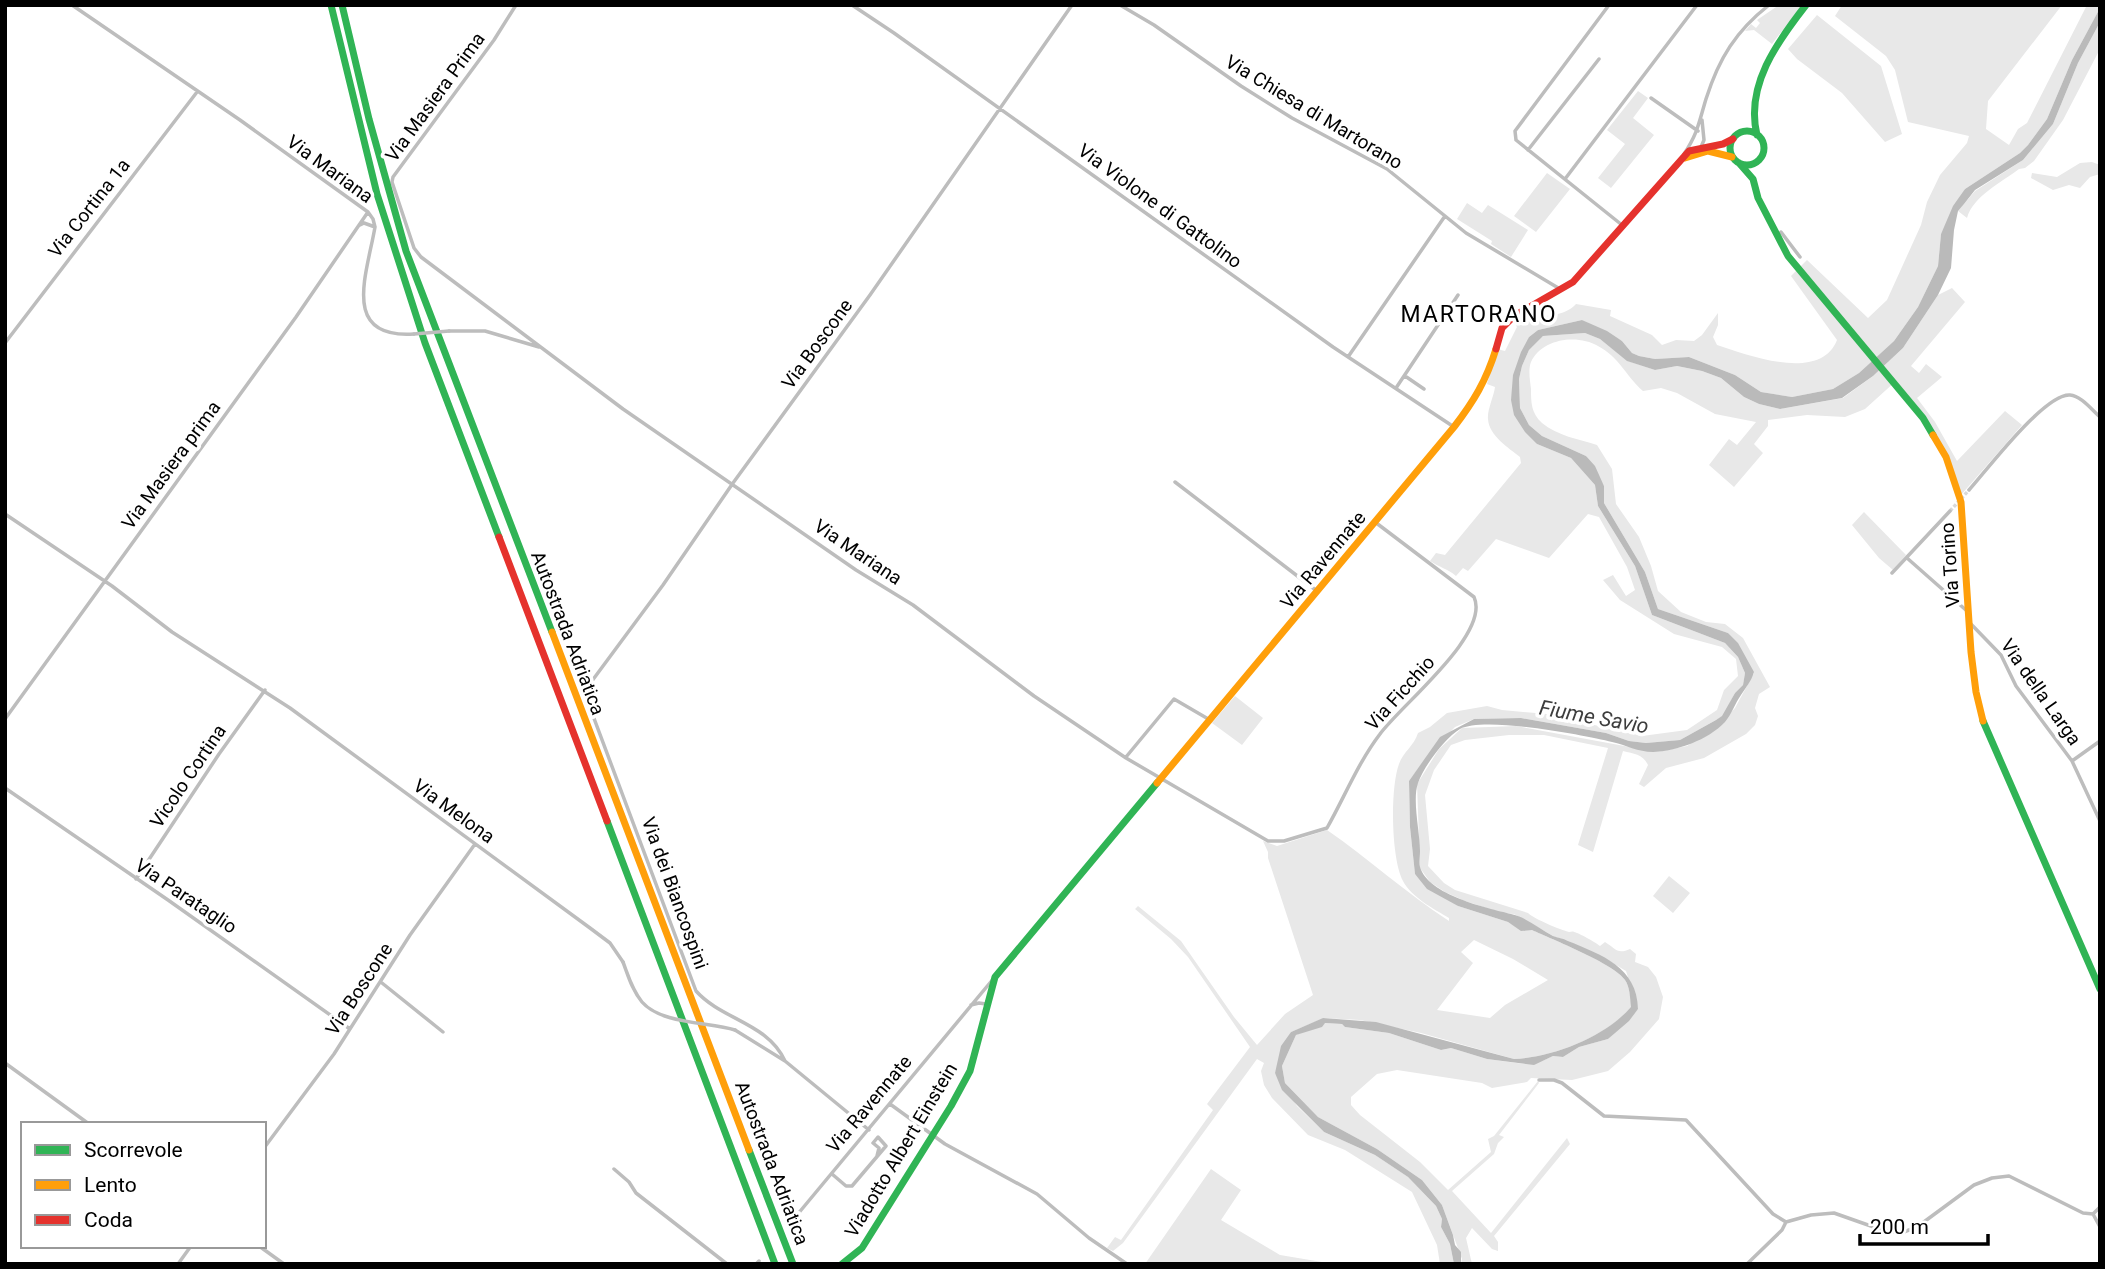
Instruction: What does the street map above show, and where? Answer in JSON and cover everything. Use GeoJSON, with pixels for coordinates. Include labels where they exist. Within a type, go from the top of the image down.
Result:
{"type":"FeatureCollection","features":[{"type":"Feature","properties":{"kind":"main road","name":"Autostrada Adriatica"},"geometry":{"type":"LineString","coordinates":[[331,5],[377,194],[425,343],[775,1264]]}},
{"type":"Feature","properties":{"kind":"main road","name":"Autostrada Adriatica"},"geometry":{"type":"LineString","coordinates":[[342,5],[369,119],[406,251],[793,1264]]}},
{"type":"Feature","properties":{"kind":"main road"},"geometry":{"type":"LineString","coordinates":[[1753,179],[1764,145],[1753,123],[1758,89],[1772,53],[1786,29],[1806,5]]}},
{"type":"Feature","properties":{"kind":"main road"},"geometry":{"type":"LineString","coordinates":[[1736,160],[1730,148],[1753,114]]}},
{"type":"Feature","properties":{"kind":"main road"},"geometry":{"type":"LineString","coordinates":[[1737,136],[1751,132],[1757,135]]}},
{"type":"Feature","properties":{"kind":"main road","name":"Via Ravennate"},"geometry":{"type":"LineString","coordinates":[[986,1004],[995,977],[1477,397],[1489,372],[1502,328],[1514,316],[1562,290],[1587,268],[1681,158],[1703,148],[1723,145],[1737,136]]}},
{"type":"Feature","properties":{"kind":"main road"},"geometry":{"type":"LineString","coordinates":[[1703,148],[1717,150],[1749,165],[1758,161]]}},
{"type":"Feature","properties":{"kind":"main road","name":"Via Ravennate"},"geometry":{"type":"LineString","coordinates":[[1670,172],[1703,148]]}},
{"type":"Feature","properties":{"kind":"main road","name":"Via Torino"},"geometry":{"type":"LineString","coordinates":[[1736,160],[1753,179],[1758,198],[1788,256],[1913,405],[1940,444],[1955,480],[1964,530],[1976,692],[1986,731],[2100,989]]}},
{"type":"Feature","properties":{"kind":"main road","name":"Viadotto Albert Einstein"},"geometry":{"type":"LineString","coordinates":[[842,1264],[862,1248],[877,1226],[970,1071],[981,1035],[986,1004]]}},
{"type":"Feature","properties":{"kind":"street","name":"Via Mariana"},"geometry":{"type":"LineString","coordinates":[[72,5],[368,212],[375,227],[363,306],[375,327],[387,334],[485,331],[541,348]]}},
{"type":"Feature","properties":{"kind":"street","name":"Via Masiera Prima"},"geometry":{"type":"LineString","coordinates":[[414,248],[392,182],[394,177],[494,40],[516,5]]}},
{"type":"Feature","properties":{"kind":"street","name":"Via Violone di Gattolino"},"geometry":{"type":"LineString","coordinates":[[852,5],[1348,357],[1454,427]]}},
{"type":"Feature","properties":{"kind":"street","name":"Via Boscone"},"geometry":{"type":"LineString","coordinates":[[586,697],[590,681],[663,585],[733,483],[914,233],[998,108],[1072,5]]}},
{"type":"Feature","properties":{"kind":"street","name":"Via Chiesa di Martorano"},"geometry":{"type":"LineString","coordinates":[[1120,5],[1292,118],[1387,169],[1466,233],[1562,290]]}},
{"type":"Feature","properties":{"kind":"street"},"geometry":{"type":"LineString","coordinates":[[1609,5],[1515,131],[1516,140],[1623,226]]}},
{"type":"Feature","properties":{"kind":"street"},"geometry":{"type":"LineString","coordinates":[[1565,179],[1698,5]]}},
{"type":"Feature","properties":{"kind":"street","name":"Via Ravennate"},"geometry":{"type":"LineString","coordinates":[[1681,158],[1697,133],[1706,99],[1731,42],[1746,23],[1769,5]]}},
{"type":"Feature","properties":{"kind":"street"},"geometry":{"type":"LineString","coordinates":[[1528,150],[1599,60]]}},
{"type":"Feature","properties":{"kind":"street","name":"Via Cortina 1a"},"geometry":{"type":"LineString","coordinates":[[5,343],[197,92]]}},
{"type":"Feature","properties":{"kind":"street"},"geometry":{"type":"LineString","coordinates":[[1651,98],[1697,133],[1703,148]]}},
{"type":"Feature","properties":{"kind":"street","name":"Via Ravennate"},"geometry":{"type":"LineString","coordinates":[[1702,118],[1703,148]]}},
{"type":"Feature","properties":{"kind":"street"},"geometry":{"type":"LineString","coordinates":[[1703,148],[1704,135]]}},
{"type":"Feature","properties":{"kind":"street","name":"Via Masiera prima"},"geometry":{"type":"LineString","coordinates":[[5,719],[296,317],[368,212]]}},
{"type":"Feature","properties":{"kind":"street"},"geometry":{"type":"LineString","coordinates":[[1348,357],[1445,216]]}},
{"type":"Feature","properties":{"kind":"street"},"geometry":{"type":"LineString","coordinates":[[358,226],[364,223],[375,227]]}},
{"type":"Feature","properties":{"kind":"street"},"geometry":{"type":"LineString","coordinates":[[1781,232],[1800,257]]}},
{"type":"Feature","properties":{"kind":"street"},"geometry":{"type":"LineString","coordinates":[[1780,242],[1790,244]]}},
{"type":"Feature","properties":{"kind":"street","name":"Via Mariana"},"geometry":{"type":"LineString","coordinates":[[414,248],[421,257],[623,409],[856,570],[913,606],[1034,696],[1161,779]]}},
{"type":"Feature","properties":{"kind":"street"},"geometry":{"type":"LineString","coordinates":[[1396,388],[1458,295]]}},
{"type":"Feature","properties":{"kind":"street"},"geometry":{"type":"LineString","coordinates":[[1405,376],[1424,389]]}},
{"type":"Feature","properties":{"kind":"street"},"geometry":{"type":"LineString","coordinates":[[1969,489],[2041,408],[2064,395],[2074,395],[2100,417]]}},
{"type":"Feature","properties":{"kind":"street"},"geometry":{"type":"LineString","coordinates":[[1175,482],[1317,591]]}},
{"type":"Feature","properties":{"kind":"street"},"geometry":{"type":"LineString","coordinates":[[1892,573],[1951,511]]}},
{"type":"Feature","properties":{"kind":"street","name":"Via Melona"},"geometry":{"type":"LineString","coordinates":[[5,514],[173,632],[265,691],[610,943],[623,961],[642,1003],[666,1017],[736,1030],[785,1061],[869,1130]]}},
{"type":"Feature","properties":{"kind":"street","name":"Via Ficchio"},"geometry":{"type":"LineString","coordinates":[[1161,779],[1268,841],[1283,841],[1327,828],[1355,773],[1380,733],[1462,644],[1476,604],[1474,597],[1467,591],[1375,523]]}},
{"type":"Feature","properties":{"kind":"street"},"geometry":{"type":"LineString","coordinates":[[1906,558],[1968,612]]}},
{"type":"Feature","properties":{"kind":"street","name":"Via della Larga"},"geometry":{"type":"LineString","coordinates":[[1969,622],[2001,655],[2016,685],[2072,761],[2100,821]]}},
{"type":"Feature","properties":{"kind":"street","name":"Vicolo Cortina"},"geometry":{"type":"LineString","coordinates":[[136,879],[219,754],[265,691]]}},
{"type":"Feature","properties":{"kind":"street","name":"Via dei Biancospini"},"geometry":{"type":"LineString","coordinates":[[586,697],[696,990],[707,1003],[754,1026],[779,1049],[785,1061]]}},
{"type":"Feature","properties":{"kind":"street"},"geometry":{"type":"LineString","coordinates":[[1126,758],[1174,699],[1210,720]]}},
{"type":"Feature","properties":{"kind":"street"},"geometry":{"type":"LineString","coordinates":[[2072,761],[2100,741]]}},
{"type":"Feature","properties":{"kind":"street","name":"Via Parataglio"},"geometry":{"type":"LineString","coordinates":[[5,788],[350,1029]]}},
{"type":"Feature","properties":{"kind":"street","name":"Via Boscone"},"geometry":{"type":"LineString","coordinates":[[266,1145],[350,1029],[410,934],[475,844]]}},
{"type":"Feature","properties":{"kind":"street","name":"Via Ravennate"},"geometry":{"type":"LineString","coordinates":[[792,1221],[995,977]]}},
{"type":"Feature","properties":{"kind":"street"},"geometry":{"type":"LineString","coordinates":[[381,982],[443,1032]]}},
{"type":"Feature","properties":{"kind":"street"},"geometry":{"type":"LineString","coordinates":[[970,1006],[986,1004]]}},
{"type":"Feature","properties":{"kind":"street"},"geometry":{"type":"LineString","coordinates":[[5,1063],[86,1122]]}},
{"type":"Feature","properties":{"kind":"street"},"geometry":{"type":"LineString","coordinates":[[1539,1080],[1562,1083],[1604,1116],[1686,1120],[1773,1214],[1786,1222],[1811,1215],[1834,1213],[1885,1231],[1901,1233],[1917,1227],[1975,1185],[1992,1178],[2009,1176],[2083,1213],[2093,1214]]}},
{"type":"Feature","properties":{"kind":"street"},"geometry":{"type":"LineString","coordinates":[[890,1104],[932,1135],[1037,1194],[1089,1238],[1127,1264]]}},
{"type":"Feature","properties":{"kind":"street"},"geometry":{"type":"LineString","coordinates":[[832,1174],[846,1186],[852,1186],[886,1146],[878,1137],[873,1143],[879,1148],[877,1156]]}},
{"type":"Feature","properties":{"kind":"street"},"geometry":{"type":"LineString","coordinates":[[614,1169],[629,1182],[636,1193],[727,1264]]}},
{"type":"Feature","properties":{"kind":"street"},"geometry":{"type":"LineString","coordinates":[[2093,1214],[2100,1207]]}},
{"type":"Feature","properties":{"kind":"street"},"geometry":{"type":"LineString","coordinates":[[2093,1214],[2100,1227]]}},
{"type":"Feature","properties":{"kind":"street"},"geometry":{"type":"LineString","coordinates":[[1747,1264],[1783,1230],[1786,1222]]}},
{"type":"Feature","properties":{"kind":"street"},"geometry":{"type":"LineString","coordinates":[[178,1264],[190,1248]]}},
{"type":"Feature","properties":{"kind":"street"},"geometry":{"type":"LineString","coordinates":[[262,1248],[284,1264]]}},
{"type":"Feature","properties":{"kind":"shaded area"},"geometry":{"type":"Polygon","coordinates":[[[1779,5],[1802,5],[1772,44],[1754,30],[1745,31],[1751,24],[1756,28],[1760,23],[1757,20],[1779,5]]]}},
{"type":"Feature","properties":{"kind":"shaded area"},"geometry":{"type":"Polygon","coordinates":[[[1842,5],[2062,5],[1988,101],[1986,129],[2009,145],[2018,129],[2027,123],[2087,5],[2100,5],[2072,60],[2047,119],[2028,145],[1965,189],[1941,234],[1938,266],[1918,307],[1894,341],[1859,373],[1833,389],[1792,397],[1761,392],[1735,375],[1689,357],[1655,359],[1639,356],[1632,353],[1622,341],[1582,320],[1538,330],[1529,337],[1511,400],[1537,444],[1571,458],[1595,485],[1598,506],[1635,566],[1652,615],[1725,643],[1738,657],[1745,673],[1743,685],[1735,693],[1723,716],[1680,740],[1646,743],[1629,741],[1606,733],[1521,718],[1474,719],[1455,727],[1429,754],[1409,781],[1415,874],[1458,906],[1508,922],[1521,930],[1532,930],[1609,967],[1627,983],[1632,1007],[1608,1028],[1578,1044],[1546,1054],[1514,1059],[1421,1033],[1360,1020],[1324,1018],[1291,1032],[1275,1073],[1297,1106],[1324,1132],[1375,1155],[1408,1177],[1436,1206],[1442,1219],[1441,1227],[1450,1244],[1454,1264],[1440,1264],[1437,1245],[1412,1192],[1345,1150],[1308,1135],[1272,1098],[1264,1085],[1261,1071],[1264,1063],[1257,1059],[1123,1243],[1113,1251],[1107,1248],[1115,1237],[1121,1240],[1213,1110],[1207,1104],[1250,1047],[1188,957],[1135,909],[1138,906],[1181,941],[1257,1045],[1285,1014],[1313,995],[1263,841],[1277,846],[1327,830],[1449,921],[1449,918],[1411,892],[1403,881],[1396,857],[1393,823],[1396,775],[1401,760],[1418,733],[1447,713],[1487,706],[1547,714],[1642,736],[1687,730],[1717,710],[1724,690],[1738,676],[1736,659],[1722,647],[1674,634],[1620,600],[1603,580],[1613,575],[1626,596],[1635,590],[1627,567],[1599,517],[1588,514],[1549,558],[1496,539],[1468,571],[1463,568],[1456,576],[1430,561],[1436,553],[1445,555],[1521,463],[1520,457],[1505,446],[1492,431],[1488,419],[1495,387],[1487,384],[1497,349],[1505,351],[1517,327],[1513,321],[1534,310],[1534,317],[1551,315],[1567,311],[1576,304],[1611,310],[1610,316],[1652,335],[1662,345],[1676,340],[1694,341],[1702,335],[1718,313],[1718,325],[1713,337],[1717,345],[1764,359],[1800,363],[1815,360],[1828,353],[1837,340],[1791,276],[1807,260],[1868,318],[1887,300],[1940,175],[1967,143],[1969,136],[1908,122],[1895,70],[1886,56],[1835,16],[1842,5]],[[1474,940],[1461,952],[1473,963],[1437,1010],[1490,1018],[1505,1005],[1548,980],[1474,940]]]}},
{"type":"Feature","properties":{"kind":"shaded area"},"geometry":{"type":"Polygon","coordinates":[[[2100,8],[2100,22],[2078,63],[2053,124],[2023,160],[1975,190],[1958,211],[1951,268],[1938,295],[1903,348],[1873,376],[1842,398],[1780,409],[1759,404],[1744,397],[1721,378],[1702,371],[1677,366],[1655,370],[1627,361],[1600,339],[1585,333],[1543,336],[1529,350],[1519,379],[1520,408],[1529,425],[1542,436],[1586,456],[1595,466],[1604,486],[1604,503],[1645,572],[1658,609],[1728,633],[1738,643],[1754,672],[1725,722],[1710,734],[1682,747],[1648,752],[1558,731],[1511,726],[1472,726],[1460,729],[1448,739],[1421,776],[1416,790],[1416,807],[1420,865],[1425,877],[1446,893],[1522,918],[1553,936],[1615,964],[1631,983],[1638,1009],[1629,1021],[1608,1039],[1579,1047],[1563,1057],[1553,1056],[1534,1065],[1487,1059],[1451,1048],[1441,1050],[1389,1033],[1345,1027],[1342,1024],[1325,1023],[1322,1027],[1296,1035],[1282,1066],[1285,1083],[1318,1117],[1377,1149],[1422,1180],[1442,1205],[1455,1245],[1461,1252],[1461,1264],[1454,1264],[1450,1244],[1441,1227],[1442,1219],[1436,1206],[1408,1177],[1375,1155],[1324,1132],[1282,1090],[1275,1073],[1281,1046],[1291,1032],[1323,1018],[1376,1022],[1514,1059],[1529,1057],[1562,1050],[1607,1028],[1631,1007],[1630,993],[1627,983],[1619,974],[1582,952],[1532,930],[1521,931],[1508,922],[1458,906],[1427,889],[1415,874],[1409,781],[1440,737],[1474,719],[1521,718],[1646,743],[1680,740],[1722,716],[1735,693],[1743,685],[1745,673],[1738,657],[1725,643],[1652,615],[1635,566],[1598,506],[1595,485],[1571,458],[1537,444],[1514,415],[1511,400],[1513,375],[1521,352],[1529,337],[1538,330],[1582,320],[1607,331],[1639,356],[1655,359],[1689,357],[1735,375],[1761,392],[1792,397],[1833,389],[1859,373],[1894,341],[1918,307],[1938,266],[1941,234],[1953,206],[1965,189],[2028,145],[2047,119],[2072,60],[2100,8]]]}},
{"type":"Feature","properties":{"kind":"shaded area"},"geometry":{"type":"Polygon","coordinates":[[[1817,15],[1881,66],[1902,134],[1885,142],[1842,93],[1788,49],[1817,15]]]}},
{"type":"Feature","properties":{"kind":"shaded area"},"geometry":{"type":"Polygon","coordinates":[[[2100,22],[2100,49],[2063,120],[2034,161],[1982,196],[1967,218],[1958,211],[1975,191],[2023,160],[2053,124],[2078,63],[2100,22]]]}},
{"type":"Feature","properties":{"kind":"shaded area"},"geometry":{"type":"Polygon","coordinates":[[[1638,91],[1648,98],[1633,118],[1654,135],[1611,188],[1598,178],[1625,144],[1607,130],[1638,91]]]}},
{"type":"Feature","properties":{"kind":"shaded area"},"geometry":{"type":"Polygon","coordinates":[[[2092,162],[2100,165],[2100,174],[2090,177],[2080,188],[2069,185],[2053,190],[2031,178],[2032,173],[2057,177],[2080,163],[2092,162]]]}},
{"type":"Feature","properties":{"kind":"shaded area"},"geometry":{"type":"Polygon","coordinates":[[[1547,173],[1570,189],[1536,232],[1514,216],[1547,173]]]}},
{"type":"Feature","properties":{"kind":"shaded area"},"geometry":{"type":"Polygon","coordinates":[[[1467,203],[1482,213],[1488,205],[1528,230],[1511,257],[1491,244],[1492,241],[1457,219],[1467,203]]]}},
{"type":"Feature","properties":{"kind":"shaded area"},"geometry":{"type":"Polygon","coordinates":[[[1952,288],[1965,302],[1911,366],[1919,373],[1926,364],[1942,377],[1917,398],[1935,422],[1957,461],[2005,411],[2022,425],[1961,495],[1950,462],[1936,434],[1896,381],[1865,409],[1845,417],[1807,415],[1768,420],[1768,426],[1754,444],[1763,453],[1734,487],[1709,465],[1729,439],[1737,445],[1756,422],[1715,414],[1677,393],[1661,388],[1643,391],[1612,356],[1590,342],[1571,339],[1552,343],[1536,354],[1531,362],[1531,398],[1536,415],[1542,423],[1555,431],[1597,445],[1612,469],[1616,504],[1639,537],[1658,591],[1681,612],[1706,622],[1725,624],[1743,638],[1770,687],[1759,694],[1755,708],[1758,716],[1755,725],[1746,734],[1704,758],[1666,768],[1644,787],[1639,784],[1648,765],[1646,761],[1638,755],[1623,751],[1593,852],[1578,845],[1608,748],[1544,735],[1509,735],[1465,740],[1451,745],[1434,770],[1425,795],[1430,849],[1428,866],[1444,883],[1455,890],[1528,913],[1554,927],[1579,934],[1600,946],[1605,942],[1619,951],[1630,949],[1636,954],[1635,962],[1648,967],[1656,977],[1663,997],[1659,1019],[1630,1052],[1608,1071],[1572,1080],[1531,1078],[1527,1082],[1492,1088],[1482,1083],[1397,1070],[1377,1074],[1351,1097],[1351,1105],[1360,1115],[1420,1162],[1448,1190],[1491,1152],[1488,1139],[1494,1136],[1538,1081],[1499,1135],[1504,1137],[1498,1143],[1494,1154],[1452,1191],[1491,1233],[1567,1138],[1570,1144],[1494,1236],[1498,1242],[1498,1251],[1492,1249],[1472,1228],[1466,1238],[1472,1264],[1461,1264],[1462,1259],[1442,1205],[1422,1180],[1377,1149],[1318,1117],[1285,1083],[1282,1066],[1296,1035],[1324,1023],[1342,1024],[1345,1027],[1389,1033],[1441,1050],[1451,1048],[1487,1059],[1524,1064],[1553,1056],[1563,1057],[1579,1047],[1608,1039],[1638,1009],[1626,971],[1514,914],[1502,913],[1465,901],[1430,882],[1420,868],[1417,784],[1439,749],[1462,728],[1516,726],[1657,752],[1687,746],[1715,729],[1735,708],[1754,673],[1728,633],[1658,609],[1645,572],[1604,503],[1604,486],[1586,456],[1542,436],[1529,425],[1520,408],[1519,379],[1529,350],[1543,336],[1585,333],[1600,339],[1628,361],[1655,370],[1677,366],[1702,371],[1721,378],[1744,397],[1780,409],[1843,398],[1873,376],[1903,348],[1938,295],[1952,288]]]}},
{"type":"Feature","properties":{"kind":"shaded area"},"geometry":{"type":"Polygon","coordinates":[[[1864,512],[1906,555],[1893,570],[1879,558],[1852,525],[1864,512]]]}},
{"type":"Feature","properties":{"kind":"shaded area"},"geometry":{"type":"Polygon","coordinates":[[[1235,696],[1263,718],[1242,745],[1212,723],[1235,696]]]}},
{"type":"Feature","properties":{"kind":"shaded area"},"geometry":{"type":"Polygon","coordinates":[[[1669,876],[1690,893],[1673,913],[1653,896],[1669,876]]]}},
{"type":"Feature","properties":{"kind":"shaded area"},"geometry":{"type":"Polygon","coordinates":[[[1211,1169],[1241,1190],[1221,1220],[1280,1255],[1334,1264],[1145,1264],[1211,1169]]]}},
{"type":"Feature","properties":{"kind":"tunnel"},"geometry":{"type":"LineString","coordinates":[[1950,511],[1969,490]]}},
{"type":"Feature","properties":{"kind":"traffic: fast"},"geometry":{"type":"LineString","coordinates":[[331,5],[377,194],[425,343],[499,537]]}},
{"type":"Feature","properties":{"kind":"traffic: fast"},"geometry":{"type":"LineString","coordinates":[[342,5],[369,119],[406,251],[552,632]]}},
{"type":"Feature","properties":{"kind":"traffic: fast"},"geometry":{"type":"LineString","coordinates":[[1757,135],[1754,117],[1756,99],[1766,65],[1784,34],[1806,5]]}},
{"type":"Feature","properties":{"kind":"traffic: fast"},"geometry":{"type":"LineString","coordinates":[[1747,131],[1759,136],[1764,148],[1759,160],[1747,165],[1735,160],[1730,148],[1735,136],[1747,131]]}},
{"type":"Feature","properties":{"kind":"traffic: fast"},"geometry":{"type":"LineString","coordinates":[[1739,163],[1753,179],[1758,198],[1788,256],[1923,418],[1933,435]]}},
{"type":"Feature","properties":{"kind":"traffic: fast"},"geometry":{"type":"LineString","coordinates":[[1983,721],[2100,989]]}},
{"type":"Feature","properties":{"kind":"traffic: fast"},"geometry":{"type":"LineString","coordinates":[[842,1264],[862,1248],[970,1071],[995,977],[1157,783]]}},
{"type":"Feature","properties":{"kind":"traffic: fast"},"geometry":{"type":"LineString","coordinates":[[607,821],[775,1264]]}},
{"type":"Feature","properties":{"kind":"traffic: fast"},"geometry":{"type":"LineString","coordinates":[[749,1150],[793,1264]]}},
{"type":"Feature","properties":{"kind":"traffic: slow"},"geometry":{"type":"LineString","coordinates":[[1685,158],[1708,151],[1732,157]]}},
{"type":"Feature","properties":{"kind":"traffic: slow"},"geometry":{"type":"LineString","coordinates":[[1157,783],[1454,427],[1479,390],[1496,349]]}},
{"type":"Feature","properties":{"kind":"traffic: slow"},"geometry":{"type":"LineString","coordinates":[[1933,435],[1946,457],[1961,502],[1971,652],[1983,721]]}},
{"type":"Feature","properties":{"kind":"traffic: slow"},"geometry":{"type":"LineString","coordinates":[[552,632],[749,1150]]}},
{"type":"Feature","properties":{"kind":"traffic: jam"},"geometry":{"type":"LineString","coordinates":[[1496,349],[1502,328],[1514,316],[1573,282],[1689,151],[1723,144],[1733,139]]}},
{"type":"Feature","properties":{"kind":"traffic: jam"},"geometry":{"type":"LineString","coordinates":[[499,537],[607,821]]}},
{"type":"Feature","properties":{"kind":"district","name":"MARTORANO"},"geometry":{"type":"Point","coordinates":[1479,314]}},
{"type":"Feature","properties":{"kind":"water label","name":"Fiume Savio"},"geometry":{"type":"Point","coordinates":[1594,717]}}]}
